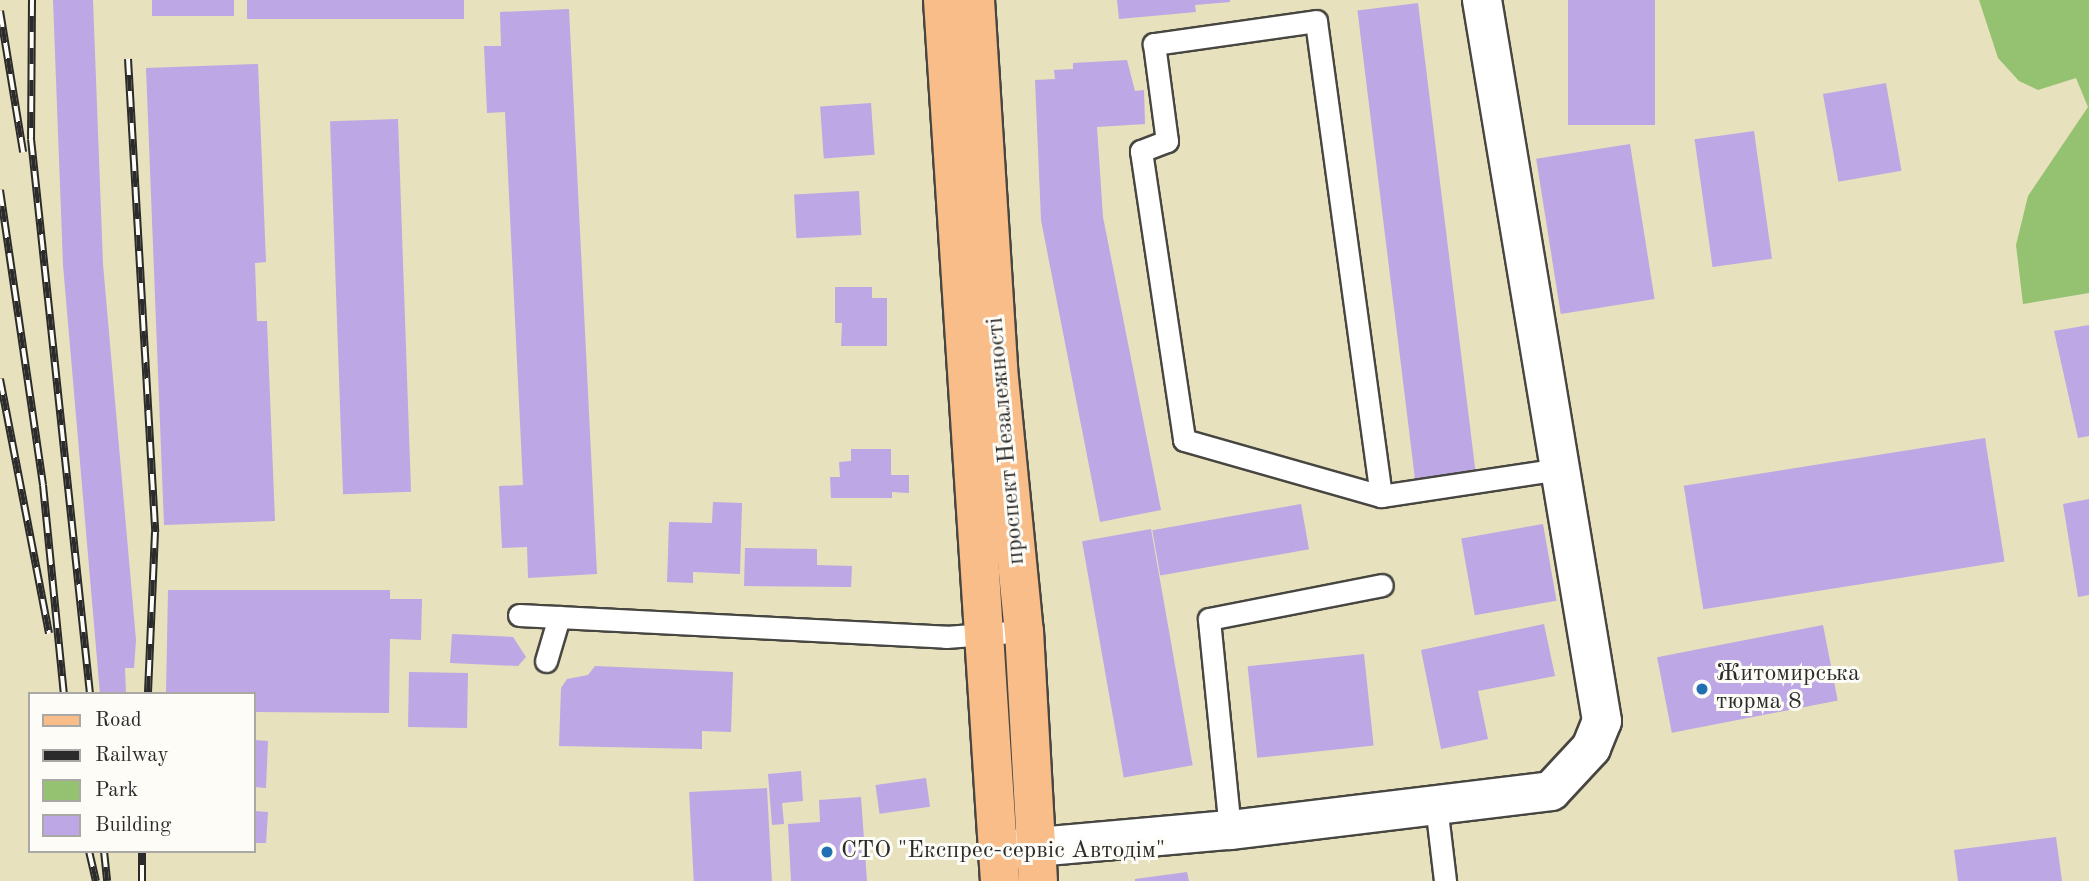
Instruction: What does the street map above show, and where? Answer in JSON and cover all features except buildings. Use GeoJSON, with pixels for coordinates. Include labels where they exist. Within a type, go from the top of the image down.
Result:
{"type":"FeatureCollection","features":[{"type":"Feature","properties":{"kind":"main road","name":"проспект Незалежності"},"geometry":{"type":"LineString","coordinates":[[943,0],[999,866]]}},
{"type":"Feature","properties":{"kind":"main road","name":"проспект Незалежності"},"geometry":{"type":"LineString","coordinates":[[975,0],[998,368],[1024,631],[1038,865]]}},
{"type":"Feature","properties":{"kind":"street"},"geometry":{"type":"LineString","coordinates":[[999,866],[1038,865],[1230,830],[1551,791],[1574,771],[1602,720],[1482,0]]}},
{"type":"Feature","properties":{"kind":"lane"},"geometry":{"type":"LineString","coordinates":[[1381,496],[1316,21],[1154,44],[1167,141],[1141,151],[1185,440],[1381,496],[1559,469]]}},
{"type":"Feature","properties":{"kind":"lane"},"geometry":{"type":"LineString","coordinates":[[1230,830],[1209,619],[1382,585]]}},
{"type":"Feature","properties":{"kind":"lane"},"geometry":{"type":"LineString","coordinates":[[519,615],[946,637],[1024,631]]}},
{"type":"Feature","properties":{"kind":"lane"},"geometry":{"type":"LineString","coordinates":[[546,661],[559,617]]}},
{"type":"Feature","properties":{"kind":"lane"},"geometry":{"type":"LineString","coordinates":[[1436,806],[1445,881]]}},
{"type":"Feature","properties":{"kind":"green space"},"geometry":{"type":"Polygon","coordinates":[[[1979,0],[2089,0],[2089,293],[2023,304],[2016,245],[2028,196],[2088,107],[2076,78],[2038,90],[2019,81],[1998,58],[1979,0]]]}},
{"type":"Feature","properties":{"kind":"railway"},"geometry":{"type":"LineString","coordinates":[[32,0],[31,139],[90,692]]}},
{"type":"Feature","properties":{"kind":"railway"},"geometry":{"type":"LineString","coordinates":[[0,11],[23,152]]}},
{"type":"Feature","properties":{"kind":"railway"},"geometry":{"type":"LineString","coordinates":[[128,59],[155,532],[148,692]]}},
{"type":"Feature","properties":{"kind":"railway"},"geometry":{"type":"LineString","coordinates":[[0,190],[43,485],[64,692]]}},
{"type":"Feature","properties":{"kind":"railway"},"geometry":{"type":"LineString","coordinates":[[0,379],[49,633]]}},
{"type":"Feature","properties":{"kind":"railway"},"geometry":{"type":"LineString","coordinates":[[89,853],[96,881]]}},
{"type":"Feature","properties":{"kind":"railway"},"geometry":{"type":"LineString","coordinates":[[104,853],[107,881]]}},
{"type":"Feature","properties":{"kind":"railway"},"geometry":{"type":"LineString","coordinates":[[142,853],[142,881]]}},
{"type":"Feature","properties":{"kind":"place","name":"Житомирська тюрма 8"},"geometry":{"type":"Point","coordinates":[1702,689]}},
{"type":"Feature","properties":{"kind":"place","name":"СТО \"Експрес-сервіс Автодім\""},"geometry":{"type":"Point","coordinates":[827,852]}}]}
